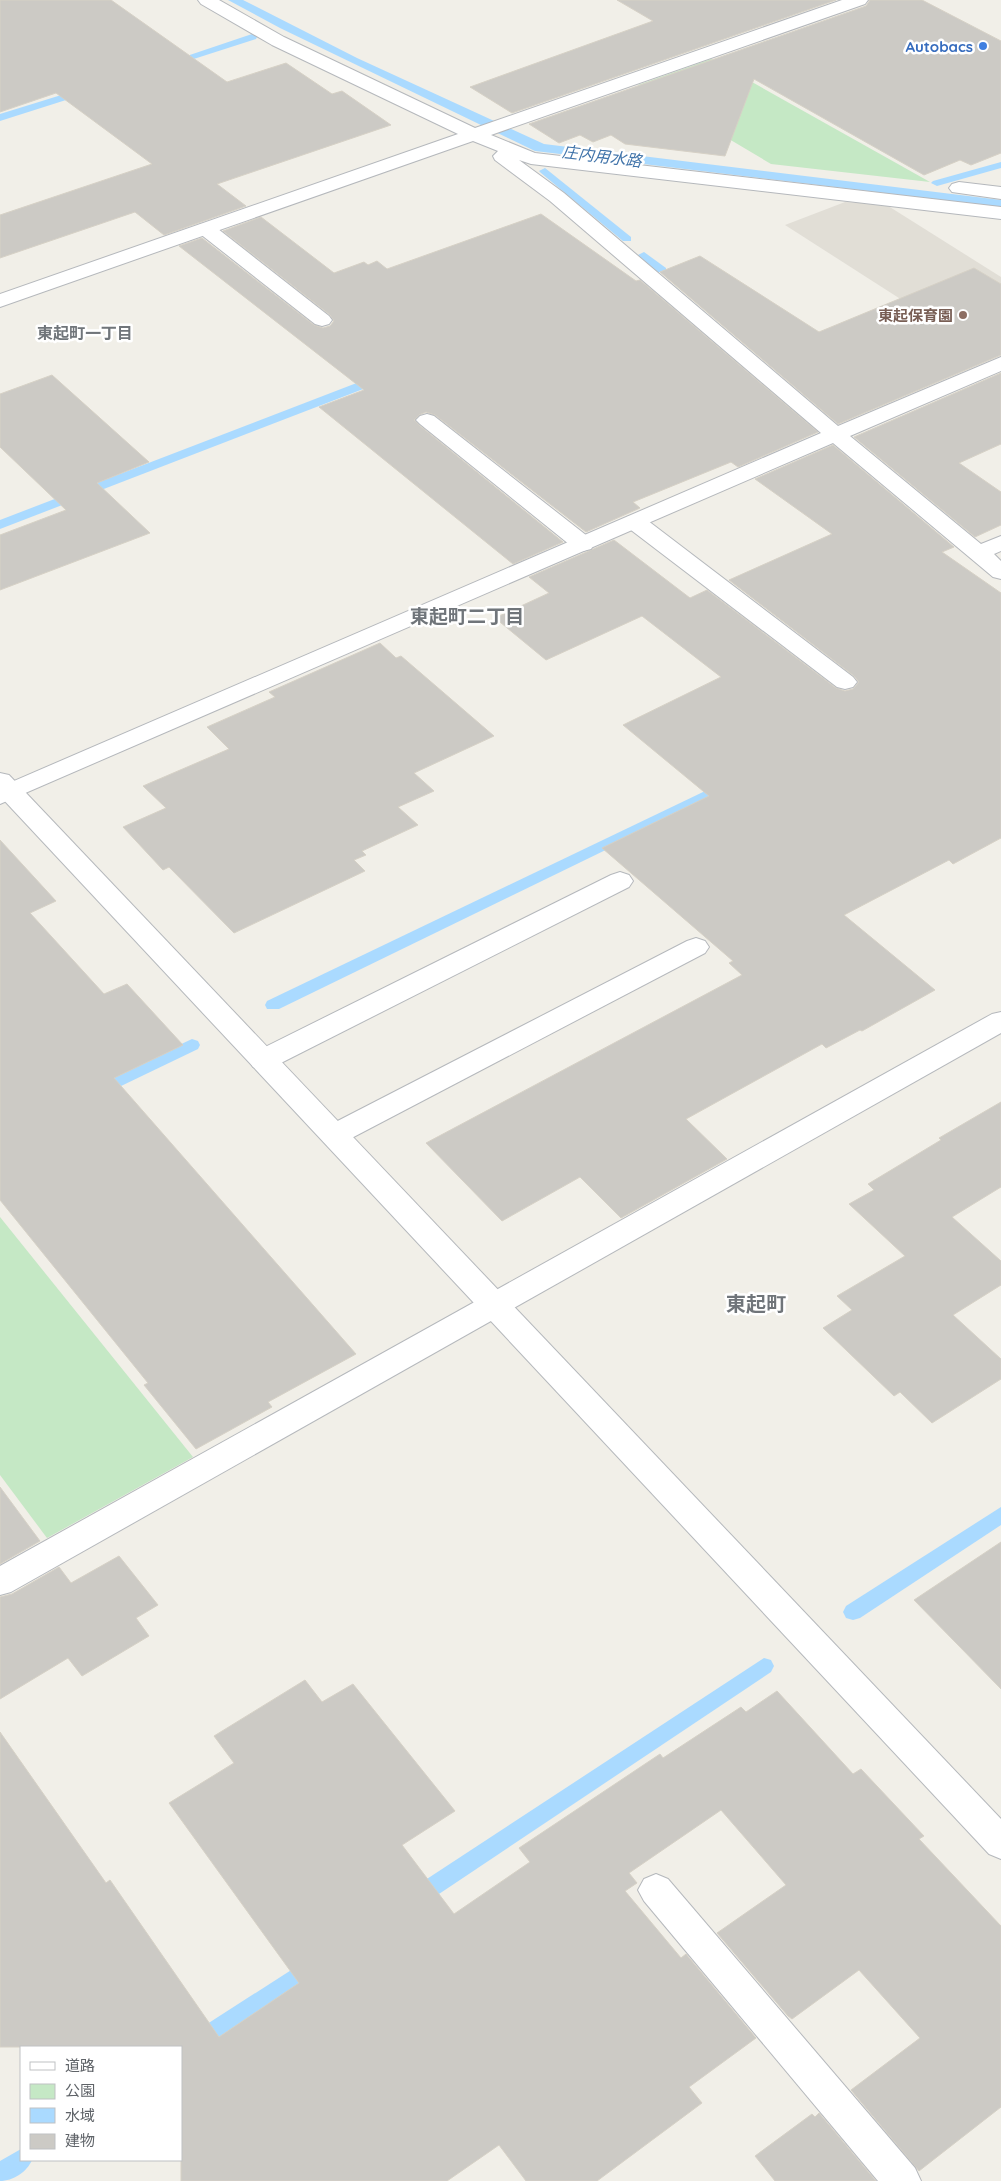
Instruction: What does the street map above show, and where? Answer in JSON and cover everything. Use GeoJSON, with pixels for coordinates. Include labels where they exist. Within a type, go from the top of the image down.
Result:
{"type":"FeatureCollection","features":[{"type":"Feature","properties":{"kind":"street"},"geometry":{"type":"LineString","coordinates":[[206,0],[278,41],[531,158],[1001,213]]}},
{"type":"Feature","properties":{"kind":"street"},"geometry":{"type":"LineString","coordinates":[[0,301],[859,0]]}},
{"type":"Feature","properties":{"kind":"street"},"geometry":{"type":"LineString","coordinates":[[480,134],[1001,572]]}},
{"type":"Feature","properties":{"kind":"street"},"geometry":{"type":"LineString","coordinates":[[959,188],[1001,193]]}},
{"type":"Feature","properties":{"kind":"street"},"geometry":{"type":"LineString","coordinates":[[206,229],[322,320]]}},
{"type":"Feature","properties":{"kind":"street"},"geometry":{"type":"LineString","coordinates":[[1001,363],[584,544],[3,789],[263,1060],[1001,1843]]}},
{"type":"Feature","properties":{"kind":"street"},"geometry":{"type":"LineString","coordinates":[[427,420],[584,544]]}},
{"type":"Feature","properties":{"kind":"street"},"geometry":{"type":"LineString","coordinates":[[635,522],[844,682]]}},
{"type":"Feature","properties":{"kind":"street"},"geometry":{"type":"LineString","coordinates":[[978,553],[1001,543]]}},
{"type":"Feature","properties":{"kind":"street"},"geometry":{"type":"LineString","coordinates":[[263,1060],[620,882]]}},
{"type":"Feature","properties":{"kind":"street"},"geometry":{"type":"LineString","coordinates":[[334,1135],[696,947]]}},
{"type":"Feature","properties":{"kind":"street"},"geometry":{"type":"LineString","coordinates":[[0,1582],[1001,1021]]}},
{"type":"Feature","properties":{"kind":"street"},"geometry":{"type":"LineString","coordinates":[[656,1890],[902,2181]]}},
{"type":"Feature","properties":{"kind":"shaded area","name":"東起保育園"},"geometry":{"type":"Polygon","coordinates":[[[845,202],[885,204],[1001,277],[1001,353],[991,357],[785,225],[845,202]]]}},
{"type":"Feature","properties":{"kind":"green space"},"geometry":{"type":"Polygon","coordinates":[[[711,59],[930,182],[771,164],[638,85],[711,59]]]}},
{"type":"Feature","properties":{"kind":"green space"},"geometry":{"type":"Polygon","coordinates":[[[0,1217],[193,1457],[47,1538],[0,1475],[0,1217]]]}},
{"type":"Feature","properties":{"kind":"water","name":"庄内用水路"},"geometry":{"type":"Polygon","coordinates":[[[228,0],[243,0],[357,58],[544,144],[1001,200],[1001,207],[535,151],[280,28],[228,0]]]}},
{"type":"Feature","properties":{"kind":"building"},"geometry":{"type":"Polygon","coordinates":[[[0,0],[111,0],[227,82],[286,63],[332,94],[342,91],[391,125],[217,184],[246,206],[164,235],[135,212],[0,258],[0,215],[152,164],[56,93],[0,112],[0,0]]]}},
{"type":"Feature","properties":{"kind":"building"},"geometry":{"type":"Polygon","coordinates":[[[617,0],[836,0],[512,113],[470,87],[653,21],[617,0]]]}},
{"type":"Feature","properties":{"kind":"building"},"geometry":{"type":"Polygon","coordinates":[[[870,0],[922,0],[1001,41],[1001,153],[971,165],[960,160],[924,175],[754,79],[725,156],[625,144],[611,135],[593,142],[580,135],[559,143],[529,124],[866,6],[870,0]]]}},
{"type":"Feature","properties":{"kind":"building"},"geometry":{"type":"Polygon","coordinates":[[[541,214],[636,281],[640,280],[818,432],[738,467],[731,462],[633,502],[640,508],[586,532],[435,415],[426,412],[419,415],[414,420],[419,425],[563,542],[513,564],[319,407],[364,390],[179,246],[202,238],[314,325],[323,328],[330,326],[334,321],[330,315],[223,231],[261,217],[334,273],[364,262],[368,265],[377,261],[387,269],[541,214]]]}},
{"type":"Feature","properties":{"kind":"building"},"geometry":{"type":"Polygon","coordinates":[[[700,256],[819,332],[974,268],[1001,284],[1001,355],[838,424],[660,272],[700,256]]]}},
{"type":"Feature","properties":{"kind":"building"},"geometry":{"type":"Polygon","coordinates":[[[1001,373],[1001,444],[959,463],[1001,492],[1001,525],[975,537],[854,437],[1001,373]]]}},
{"type":"Feature","properties":{"kind":"building"},"geometry":{"type":"Polygon","coordinates":[[[52,375],[149,462],[97,483],[150,533],[0,590],[0,535],[66,510],[0,447],[0,394],[52,375]]]}},
{"type":"Feature","properties":{"kind":"building"},"geometry":{"type":"Polygon","coordinates":[[[833,445],[954,547],[942,552],[1001,593],[1001,838],[953,864],[949,860],[844,915],[935,990],[862,1031],[860,1030],[826,1048],[822,1044],[686,1119],[727,1159],[621,1218],[580,1177],[502,1221],[426,1143],[742,975],[729,963],[733,961],[602,848],[709,796],[623,725],[721,677],[642,616],[546,660],[495,618],[549,593],[529,577],[614,540],[690,598],[707,590],[836,688],[845,691],[853,689],[859,682],[854,676],[729,580],[832,534],[755,479],[833,445]]]}},
{"type":"Feature","properties":{"kind":"building"},"geometry":{"type":"Polygon","coordinates":[[[380,643],[396,658],[401,656],[494,736],[414,773],[434,791],[398,807],[418,825],[362,851],[366,855],[354,860],[365,871],[234,933],[169,867],[163,870],[123,827],[166,808],[143,786],[229,749],[207,727],[275,697],[269,692],[380,643]]]}},
{"type":"Feature","properties":{"kind":"building"},"geometry":{"type":"Polygon","coordinates":[[[0,840],[56,901],[30,913],[104,994],[127,984],[183,1045],[114,1078],[356,1354],[268,1402],[272,1407],[196,1449],[144,1385],[148,1383],[0,1200],[0,840]]]}},
{"type":"Feature","properties":{"kind":"building"},"geometry":{"type":"Polygon","coordinates":[[[1001,1102],[1001,1187],[952,1217],[1001,1261],[1001,1285],[953,1315],[1001,1359],[1001,1379],[932,1423],[900,1392],[894,1396],[823,1328],[852,1310],[837,1296],[905,1256],[849,1204],[874,1190],[868,1184],[941,1140],[939,1138],[1001,1102]]]}},
{"type":"Feature","properties":{"kind":"building"},"geometry":{"type":"Polygon","coordinates":[[[0,1487],[40,1541],[0,1564],[0,1487]]]}},
{"type":"Feature","properties":{"kind":"building"},"geometry":{"type":"Polygon","coordinates":[[[1001,1542],[1001,1689],[914,1600],[1001,1542]]]}},
{"type":"Feature","properties":{"kind":"building"},"geometry":{"type":"Polygon","coordinates":[[[119,1556],[158,1605],[136,1618],[149,1636],[82,1676],[68,1658],[0,1699],[0,1597],[12,1594],[59,1567],[71,1583],[119,1556]]]}},
{"type":"Feature","properties":{"kind":"building"},"geometry":{"type":"Polygon","coordinates":[[[305,1680],[322,1702],[353,1684],[455,1811],[402,1845],[454,1914],[530,1862],[519,1848],[660,1754],[663,1758],[741,1707],[746,1712],[777,1691],[853,1774],[861,1769],[924,1836],[919,1839],[1001,1926],[1001,2107],[919,2171],[851,2090],[920,2038],[859,1970],[792,2019],[788,2016],[717,1933],[786,1885],[721,1810],[629,1873],[637,1883],[625,1891],[681,1958],[686,1954],[756,2038],[689,2087],[702,2103],[597,2181],[526,2181],[499,2145],[447,2181],[181,2181],[182,2046],[0,2047],[0,1732],[106,1883],[110,1880],[219,2037],[299,1983],[169,1803],[234,1763],[214,1736],[305,1680]]]}},
{"type":"Feature","properties":{"kind":"building"},"geometry":{"type":"Polygon","coordinates":[[[819,2113],[876,2181],[775,2181],[755,2156],[812,2114],[815,2117],[819,2113]]]}},
{"type":"Feature","properties":{"kind":"waterway"},"geometry":{"type":"LineString","coordinates":[[171,63],[252,37]]}},
{"type":"Feature","properties":{"kind":"waterway"},"geometry":{"type":"LineString","coordinates":[[0,118],[84,91]]}},
{"type":"Feature","properties":{"kind":"waterway"},"geometry":{"type":"LineString","coordinates":[[937,183],[1001,165]]}},
{"type":"Feature","properties":{"kind":"waterway"},"geometry":{"type":"LineString","coordinates":[[545,171],[627,239]]}},
{"type":"Feature","properties":{"kind":"waterway"},"geometry":{"type":"LineString","coordinates":[[644,255],[662,270]]}},
{"type":"Feature","properties":{"kind":"waterway"},"geometry":{"type":"LineString","coordinates":[[0,525],[380,378]]}},
{"type":"Feature","properties":{"kind":"waterway"},"geometry":{"type":"LineString","coordinates":[[273,1005],[726,786]]}},
{"type":"Feature","properties":{"kind":"waterway"},"geometry":{"type":"LineString","coordinates":[[113,1083],[192,1045]]}},
{"type":"Feature","properties":{"kind":"waterway"},"geometry":{"type":"LineString","coordinates":[[853,1612],[1001,1515]]}},
{"type":"Feature","properties":{"kind":"waterway"},"geometry":{"type":"LineString","coordinates":[[414,1899],[764,1666]]}},
{"type":"Feature","properties":{"kind":"waterway"},"geometry":{"type":"LineString","coordinates":[[198,2042],[313,1966]]}},
{"type":"Feature","properties":{"kind":"waterway"},"geometry":{"type":"LineString","coordinates":[[0,2174],[20,2161]]}},
{"type":"Feature","properties":{"kind":"place","name":"Autobacs"},"geometry":{"type":"Point","coordinates":[983,46]}},
{"type":"Feature","properties":{"kind":"place","name":"東起保育園"},"geometry":{"type":"Point","coordinates":[963,315]}},
{"type":"Feature","properties":{"kind":"district","name":"東起町一丁目"},"geometry":{"type":"Point","coordinates":[85,333]}},
{"type":"Feature","properties":{"kind":"district","name":"東起町二丁目"},"geometry":{"type":"Point","coordinates":[467,616]}},
{"type":"Feature","properties":{"kind":"district","name":"東起町"},"geometry":{"type":"Point","coordinates":[756,1303]}}]}
